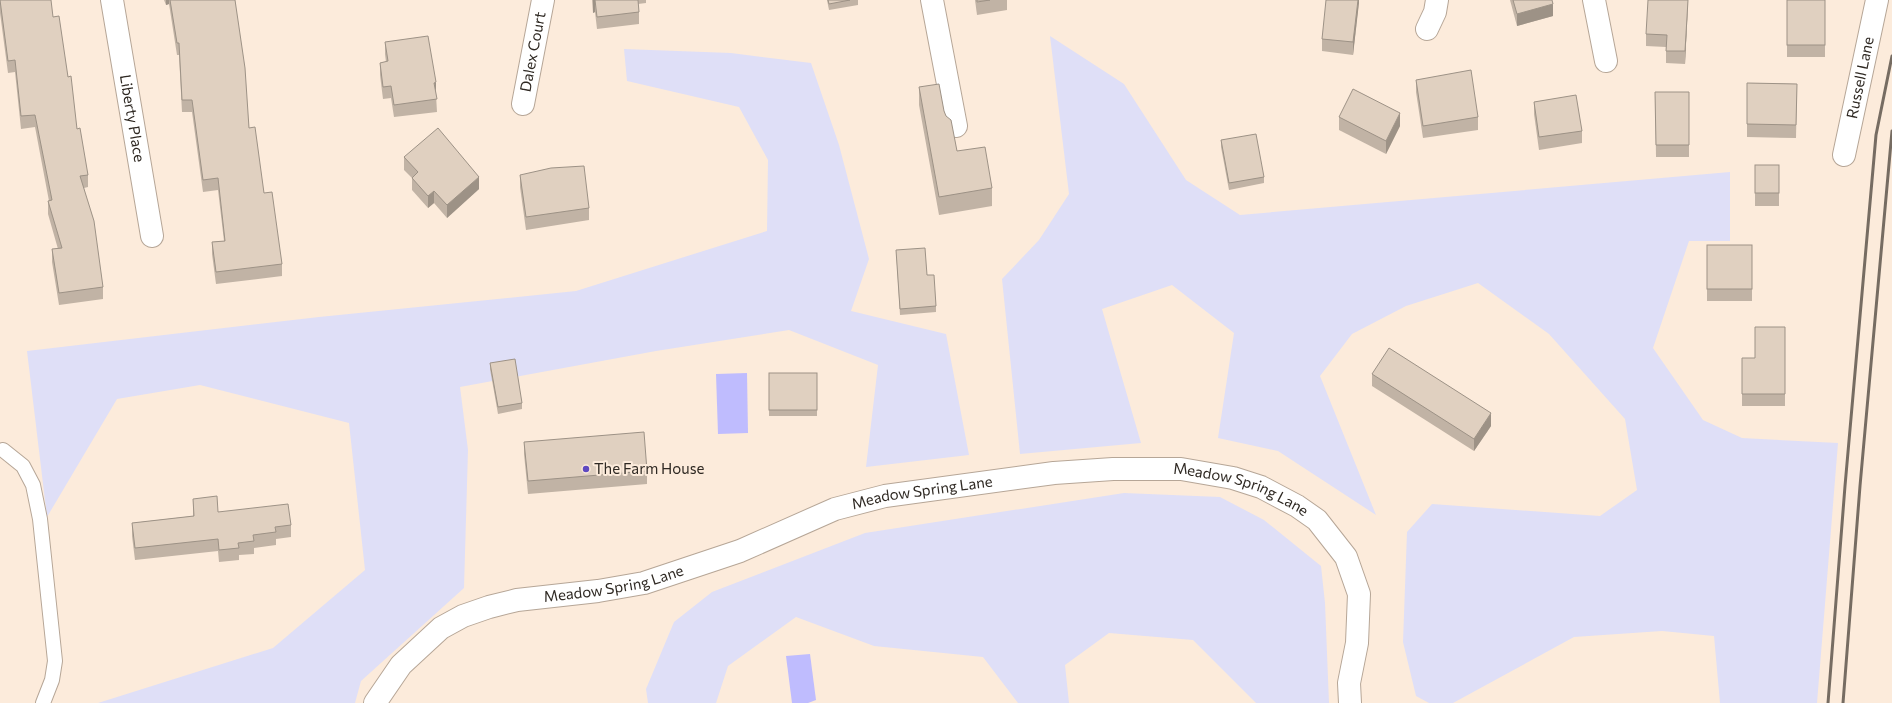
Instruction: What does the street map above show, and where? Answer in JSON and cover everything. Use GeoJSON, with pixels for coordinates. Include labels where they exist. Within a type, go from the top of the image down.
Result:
{"type":"FeatureCollection","features":[{"type":"Feature","properties":{"kind":"street","name":"Liberty Place"},"geometry":{"type":"LineString","coordinates":[[112,0],[152,236]]}},
{"type":"Feature","properties":{"kind":"street","name":"Dalex Court"},"geometry":{"type":"LineString","coordinates":[[524,104],[543,0]]}},
{"type":"Feature","properties":{"kind":"street"},"geometry":{"type":"LineString","coordinates":[[932,0],[956,126]]}},
{"type":"Feature","properties":{"kind":"street"},"geometry":{"type":"LineString","coordinates":[[1427,29],[1435,12],[1437,0]]}},
{"type":"Feature","properties":{"kind":"street"},"geometry":{"type":"LineString","coordinates":[[1594,0],[1606,61]]}},
{"type":"Feature","properties":{"kind":"street","name":"Russell Lane"},"geometry":{"type":"LineString","coordinates":[[1844,155],[1877,0]]}},
{"type":"Feature","properties":{"kind":"street","name":"Meadow Spring Lane"},"geometry":{"type":"LineString","coordinates":[[375,703],[401,665],[441,628],[463,616],[489,607],[517,600],[598,591],[644,583],[740,551],[835,509],[885,496],[1054,473],[1113,469],[1181,469],[1234,478],[1261,487],[1297,506],[1317,520],[1346,557],[1359,594],[1357,643],[1349,683],[1350,703]]}},
{"type":"Feature","properties":{"kind":"lane"},"geometry":{"type":"LineString","coordinates":[[3,450],[23,466],[33,485],[40,519],[55,661],[52,680],[43,703]]}},
{"type":"Feature","properties":{"kind":"shaded area"},"geometry":{"type":"Polygon","coordinates":[[[1050,36],[1124,84],[1186,180],[1240,215],[1730,172],[1730,241],[1689,241],[1653,348],[1703,420],[1742,438],[1838,443],[1817,703],[1720,703],[1714,636],[1662,631],[1574,637],[1453,703],[1429,703],[1416,696],[1403,642],[1407,532],[1432,504],[1600,516],[1637,490],[1625,419],[1549,334],[1478,283],[1406,306],[1352,334],[1320,376],[1376,515],[1278,451],[1218,438],[1234,333],[1172,285],[1102,309],[1141,443],[1020,454],[1002,279],[1039,240],[1069,194],[1050,36]]]}},
{"type":"Feature","properties":{"kind":"shaded area"},"geometry":{"type":"Polygon","coordinates":[[[624,49],[731,53],[811,63],[839,145],[869,259],[851,311],[946,334],[969,455],[866,467],[878,365],[789,330],[656,351],[460,387],[468,450],[464,588],[361,681],[355,703],[98,703],[273,648],[365,570],[349,423],[200,385],[117,399],[47,517],[27,351],[319,317],[576,291],[767,231],[768,160],[739,107],[627,81],[624,49]]]}},
{"type":"Feature","properties":{"kind":"shaded area"},"geometry":{"type":"Polygon","coordinates":[[[1124,493],[1220,497],[1264,520],[1321,566],[1325,603],[1329,703],[1256,703],[1193,640],[1109,633],[1065,665],[1069,703],[1018,703],[983,657],[874,646],[796,617],[728,666],[716,703],[648,703],[646,689],[674,622],[712,592],[865,533],[1124,493]]]}},
{"type":"Feature","properties":{"kind":"water"},"geometry":{"type":"Polygon","coordinates":[[[747,373],[748,433],[718,434],[716,374],[747,373]]]}},
{"type":"Feature","properties":{"kind":"water"},"geometry":{"type":"Polygon","coordinates":[[[810,654],[816,700],[808,703],[792,703],[786,656],[810,654]]]}},
{"type":"Feature","properties":{"kind":"building"},"geometry":{"type":"Polygon","coordinates":[[[0,0],[51,0],[53,17],[59,16],[68,77],[71,76],[77,129],[80,128],[88,175],[80,176],[94,221],[103,287],[59,293],[52,249],[62,248],[48,201],[52,200],[35,115],[21,116],[15,60],[8,61],[0,0]]]}},
{"type":"Feature","properties":{"kind":"building"},"geometry":{"type":"Polygon","coordinates":[[[170,0],[235,0],[245,68],[249,128],[255,127],[264,193],[272,192],[282,264],[216,272],[212,242],[225,241],[218,178],[203,180],[192,100],[182,100],[179,43],[177,43],[170,0]]]}},
{"type":"Feature","properties":{"kind":"building"},"geometry":{"type":"Polygon","coordinates":[[[595,0],[638,0],[639,12],[597,17],[595,0]]]}},
{"type":"Feature","properties":{"kind":"building"},"geometry":{"type":"Polygon","coordinates":[[[828,0],[850,0],[829,4],[828,0]]]}},
{"type":"Feature","properties":{"kind":"building"},"geometry":{"type":"Polygon","coordinates":[[[977,0],[990,0],[977,2],[977,0]]]}},
{"type":"Feature","properties":{"kind":"building"},"geometry":{"type":"Polygon","coordinates":[[[1326,0],[1358,0],[1353,42],[1322,39],[1326,0]]]}},
{"type":"Feature","properties":{"kind":"building"},"geometry":{"type":"Polygon","coordinates":[[[1513,0],[1552,0],[1553,4],[1517,14],[1513,0]]]}},
{"type":"Feature","properties":{"kind":"building"},"geometry":{"type":"Polygon","coordinates":[[[1648,0],[1688,0],[1685,51],[1666,51],[1667,35],[1646,34],[1648,0]]]}},
{"type":"Feature","properties":{"kind":"building"},"geometry":{"type":"Polygon","coordinates":[[[1787,0],[1825,0],[1825,45],[1787,45],[1787,0]]]}},
{"type":"Feature","properties":{"kind":"building"},"geometry":{"type":"Polygon","coordinates":[[[428,36],[436,82],[434,83],[437,99],[394,105],[391,86],[383,87],[380,63],[388,61],[385,42],[428,36]]]}},
{"type":"Feature","properties":{"kind":"building"},"geometry":{"type":"Polygon","coordinates":[[[1471,70],[1478,117],[1423,126],[1416,80],[1471,70]]]}},
{"type":"Feature","properties":{"kind":"building"},"geometry":{"type":"Polygon","coordinates":[[[1747,83],[1797,84],[1796,125],[1747,124],[1747,83]]]}},
{"type":"Feature","properties":{"kind":"building"},"geometry":{"type":"Polygon","coordinates":[[[939,84],[944,111],[946,116],[951,120],[957,151],[985,147],[992,188],[939,197],[919,87],[939,84]]]}},
{"type":"Feature","properties":{"kind":"building"},"geometry":{"type":"Polygon","coordinates":[[[1353,89],[1400,113],[1386,141],[1339,117],[1353,89]]]}},
{"type":"Feature","properties":{"kind":"building"},"geometry":{"type":"Polygon","coordinates":[[[1655,92],[1689,92],[1689,145],[1656,145],[1655,92]]]}},
{"type":"Feature","properties":{"kind":"building"},"geometry":{"type":"Polygon","coordinates":[[[1576,95],[1582,131],[1539,137],[1534,102],[1576,95]]]}},
{"type":"Feature","properties":{"kind":"building"},"geometry":{"type":"Polygon","coordinates":[[[438,128],[479,177],[447,205],[434,191],[428,196],[412,178],[418,172],[404,157],[438,128]]]}},
{"type":"Feature","properties":{"kind":"building"},"geometry":{"type":"Polygon","coordinates":[[[1256,134],[1264,177],[1229,183],[1221,140],[1256,134]]]}},
{"type":"Feature","properties":{"kind":"building"},"geometry":{"type":"Polygon","coordinates":[[[1755,165],[1779,165],[1779,193],[1755,193],[1755,165]]]}},
{"type":"Feature","properties":{"kind":"building"},"geometry":{"type":"Polygon","coordinates":[[[584,166],[589,208],[526,217],[520,175],[551,168],[584,166]]]}},
{"type":"Feature","properties":{"kind":"building"},"geometry":{"type":"Polygon","coordinates":[[[1707,245],[1752,245],[1752,289],[1707,289],[1707,245]]]}},
{"type":"Feature","properties":{"kind":"building"},"geometry":{"type":"Polygon","coordinates":[[[925,248],[927,275],[934,275],[936,306],[900,309],[896,250],[925,248]]]}},
{"type":"Feature","properties":{"kind":"building"},"geometry":{"type":"Polygon","coordinates":[[[1755,327],[1785,327],[1785,394],[1742,394],[1742,358],[1755,358],[1755,327]]]}},
{"type":"Feature","properties":{"kind":"building"},"geometry":{"type":"Polygon","coordinates":[[[1389,348],[1491,413],[1474,439],[1372,374],[1389,348]]]}},
{"type":"Feature","properties":{"kind":"building"},"geometry":{"type":"Polygon","coordinates":[[[515,359],[522,403],[498,407],[490,363],[515,359]]]}},
{"type":"Feature","properties":{"kind":"building"},"geometry":{"type":"Polygon","coordinates":[[[769,373],[817,373],[817,410],[769,410],[769,373]]]}},
{"type":"Feature","properties":{"kind":"building","name":"The Farm House"},"geometry":{"type":"Polygon","coordinates":[[[644,432],[647,471],[528,481],[524,442],[644,432]]]}},
{"type":"Feature","properties":{"kind":"building"},"geometry":{"type":"Polygon","coordinates":[[[217,496],[218,512],[288,504],[291,525],[275,527],[276,532],[253,535],[254,541],[238,543],[239,548],[219,550],[218,539],[135,548],[132,523],[194,516],[193,499],[217,496]]]}},
{"type":"Feature","properties":{"kind":"railway"},"geometry":{"type":"LineString","coordinates":[[1828,703],[1845,486],[1876,135],[1892,56]]}},
{"type":"Feature","properties":{"kind":"railway"},"geometry":{"type":"LineString","coordinates":[[1843,703],[1860,486],[1892,131]]}},
{"type":"Feature","properties":{"kind":"place","name":"The Farm House"},"geometry":{"type":"Point","coordinates":[586,469]}}]}
